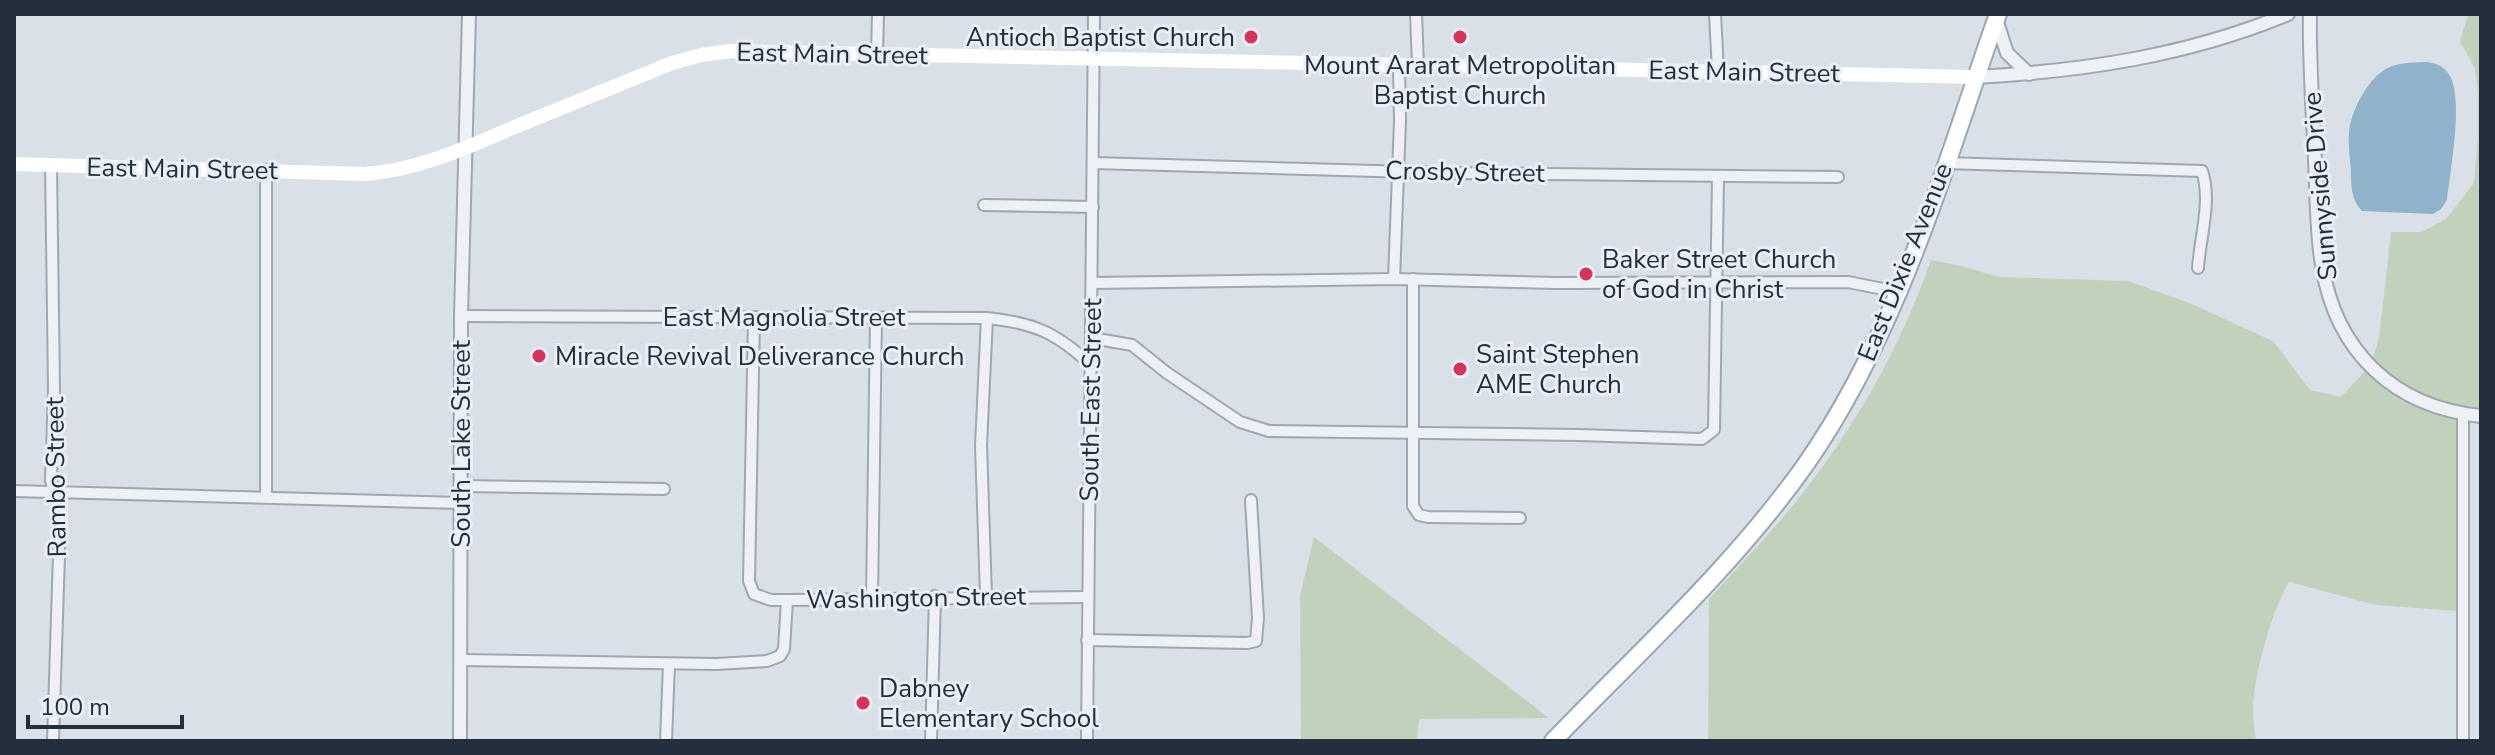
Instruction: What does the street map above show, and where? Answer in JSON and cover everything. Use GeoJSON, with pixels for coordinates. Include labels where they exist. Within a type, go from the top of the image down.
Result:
{"type":"FeatureCollection","features":[{"type":"Feature","properties":{"kind":"main road","name":"East Dixie Avenue"},"geometry":{"type":"LineString","coordinates":[[1553,741],[1720,569],[1770,511],[1806,463],[1844,403],[1898,292],[1997,16]]}},
{"type":"Feature","properties":{"kind":"main road","name":"East Main Street"},"geometry":{"type":"LineString","coordinates":[[14,164],[388,173],[465,148],[672,63],[731,51],[1976,77]]}},
{"type":"Feature","properties":{"kind":"street","name":"South Lake Street"},"geometry":{"type":"LineString","coordinates":[[460,741],[461,316],[469,14]]}},
{"type":"Feature","properties":{"kind":"street"},"geometry":{"type":"LineString","coordinates":[[877,54],[878,14]]}},
{"type":"Feature","properties":{"kind":"street","name":"South East Street"},"geometry":{"type":"LineString","coordinates":[[1087,741],[1094,14]]}},
{"type":"Feature","properties":{"kind":"street"},"geometry":{"type":"LineString","coordinates":[[1416,14],[1418,66]]}},
{"type":"Feature","properties":{"kind":"street"},"geometry":{"type":"LineString","coordinates":[[1715,14],[1718,72]]}},
{"type":"Feature","properties":{"kind":"street","name":"East Main Street"},"geometry":{"type":"LineString","coordinates":[[1976,77],[2095,67],[2154,56],[2225,37],[2288,14]]}},
{"type":"Feature","properties":{"kind":"street","name":"Sunnyside Drive"},"geometry":{"type":"LineString","coordinates":[[2310,14],[2322,265],[2341,323],[2359,354],[2394,388],[2423,403],[2481,416]]}},
{"type":"Feature","properties":{"kind":"street"},"geometry":{"type":"LineString","coordinates":[[1997,16],[2007,53],[2029,74]]}},
{"type":"Feature","properties":{"kind":"street"},"geometry":{"type":"LineString","coordinates":[[1394,279],[1399,65]]}},
{"type":"Feature","properties":{"kind":"street","name":"Crosby Street"},"geometry":{"type":"LineString","coordinates":[[1093,163],[1838,177]]}},
{"type":"Feature","properties":{"kind":"street"},"geometry":{"type":"LineString","coordinates":[[1945,163],[2202,171],[2206,200],[2198,268]]}},
{"type":"Feature","properties":{"kind":"street","name":"Rambo Street"},"geometry":{"type":"LineString","coordinates":[[51,165],[54,374],[51,480],[57,505],[59,555],[53,741]]}},
{"type":"Feature","properties":{"kind":"street"},"geometry":{"type":"LineString","coordinates":[[266,170],[266,497]]}},
{"type":"Feature","properties":{"kind":"street"},"geometry":{"type":"LineString","coordinates":[[1092,338],[1132,345],[1167,373],[1240,422],[1269,431],[1702,439],[1714,430],[1718,177]]}},
{"type":"Feature","properties":{"kind":"street"},"geometry":{"type":"LineString","coordinates":[[984,205],[1093,207]]}},
{"type":"Feature","properties":{"kind":"street"},"geometry":{"type":"LineString","coordinates":[[1092,283],[1394,279],[1848,282],[1898,292]]}},
{"type":"Feature","properties":{"kind":"street"},"geometry":{"type":"LineString","coordinates":[[1413,279],[1413,506],[1419,515],[1442,518],[1520,518]]}},
{"type":"Feature","properties":{"kind":"street","name":"East Magnolia Street"},"geometry":{"type":"LineString","coordinates":[[461,316],[987,318],[1020,322],[1043,329],[1071,346],[1092,366]]}},
{"type":"Feature","properties":{"kind":"street"},"geometry":{"type":"LineString","coordinates":[[872,598],[876,317]]}},
{"type":"Feature","properties":{"kind":"street"},"geometry":{"type":"LineString","coordinates":[[754,318],[749,581],[758,597],[787,600]]}},
{"type":"Feature","properties":{"kind":"street"},"geometry":{"type":"LineString","coordinates":[[986,596],[981,473],[987,318]]}},
{"type":"Feature","properties":{"kind":"street"},"geometry":{"type":"LineString","coordinates":[[2463,413],[2463,741]]}},
{"type":"Feature","properties":{"kind":"street"},"geometry":{"type":"LineString","coordinates":[[461,486],[664,489]]}},
{"type":"Feature","properties":{"kind":"street"},"geometry":{"type":"LineString","coordinates":[[14,491],[461,503]]}},
{"type":"Feature","properties":{"kind":"street"},"geometry":{"type":"LineString","coordinates":[[1087,640],[1256,641],[1258,618],[1251,500]]}},
{"type":"Feature","properties":{"kind":"street"},"geometry":{"type":"LineString","coordinates":[[931,741],[935,596]]}},
{"type":"Feature","properties":{"kind":"street","name":"Washington Street"},"geometry":{"type":"LineString","coordinates":[[461,660],[728,664],[776,659],[784,649],[787,600],[935,596],[1087,597]]}},
{"type":"Feature","properties":{"kind":"street"},"geometry":{"type":"LineString","coordinates":[[666,741],[669,664]]}},
{"type":"Feature","properties":{"kind":"green space"},"geometry":{"type":"Polygon","coordinates":[[[2468,14],[2481,14],[2481,410],[2422,395],[2397,381],[2372,361],[2379,338],[2391,232],[2422,232],[2446,219],[2474,183],[2478,93],[2475,68],[2460,42],[2468,14]]]}},
{"type":"Feature","properties":{"kind":"green space"},"geometry":{"type":"Polygon","coordinates":[[[1931,260],[1998,277],[2128,281],[2187,302],[2273,341],[2310,390],[2341,397],[2366,370],[2399,397],[2438,413],[2466,420],[2459,611],[2376,605],[2289,582],[2270,627],[2260,662],[2253,709],[2256,741],[1708,741],[1709,599],[1784,516],[1855,419],[1890,357],[1931,260]]]}},
{"type":"Feature","properties":{"kind":"green space"},"geometry":{"type":"Polygon","coordinates":[[[1314,537],[1549,718],[1419,719],[1417,741],[1301,741],[1300,596],[1314,537]]]}},
{"type":"Feature","properties":{"kind":"water"},"geometry":{"type":"Polygon","coordinates":[[[2426,62],[2443,68],[2453,83],[2456,115],[2447,200],[2433,214],[2362,211],[2352,192],[2349,148],[2350,126],[2356,108],[2365,90],[2384,70],[2399,64],[2426,62]]]}},
{"type":"Feature","properties":{"kind":"place","name":"Antioch Baptist Church"},"geometry":{"type":"Point","coordinates":[1251,37]}},
{"type":"Feature","properties":{"kind":"place","name":"Mount Ararat Metropolitan Baptist Church"},"geometry":{"type":"Point","coordinates":[1460,37]}},
{"type":"Feature","properties":{"kind":"place","name":"Baker Street Church of God in Christ"},"geometry":{"type":"Point","coordinates":[1586,274]}},
{"type":"Feature","properties":{"kind":"place","name":"Miracle Revival Deliverance Church"},"geometry":{"type":"Point","coordinates":[539,356]}},
{"type":"Feature","properties":{"kind":"place","name":"Saint Stephen AME Church"},"geometry":{"type":"Point","coordinates":[1460,369]}},
{"type":"Feature","properties":{"kind":"place","name":"Dabney Elementary School"},"geometry":{"type":"Point","coordinates":[863,703]}}]}
